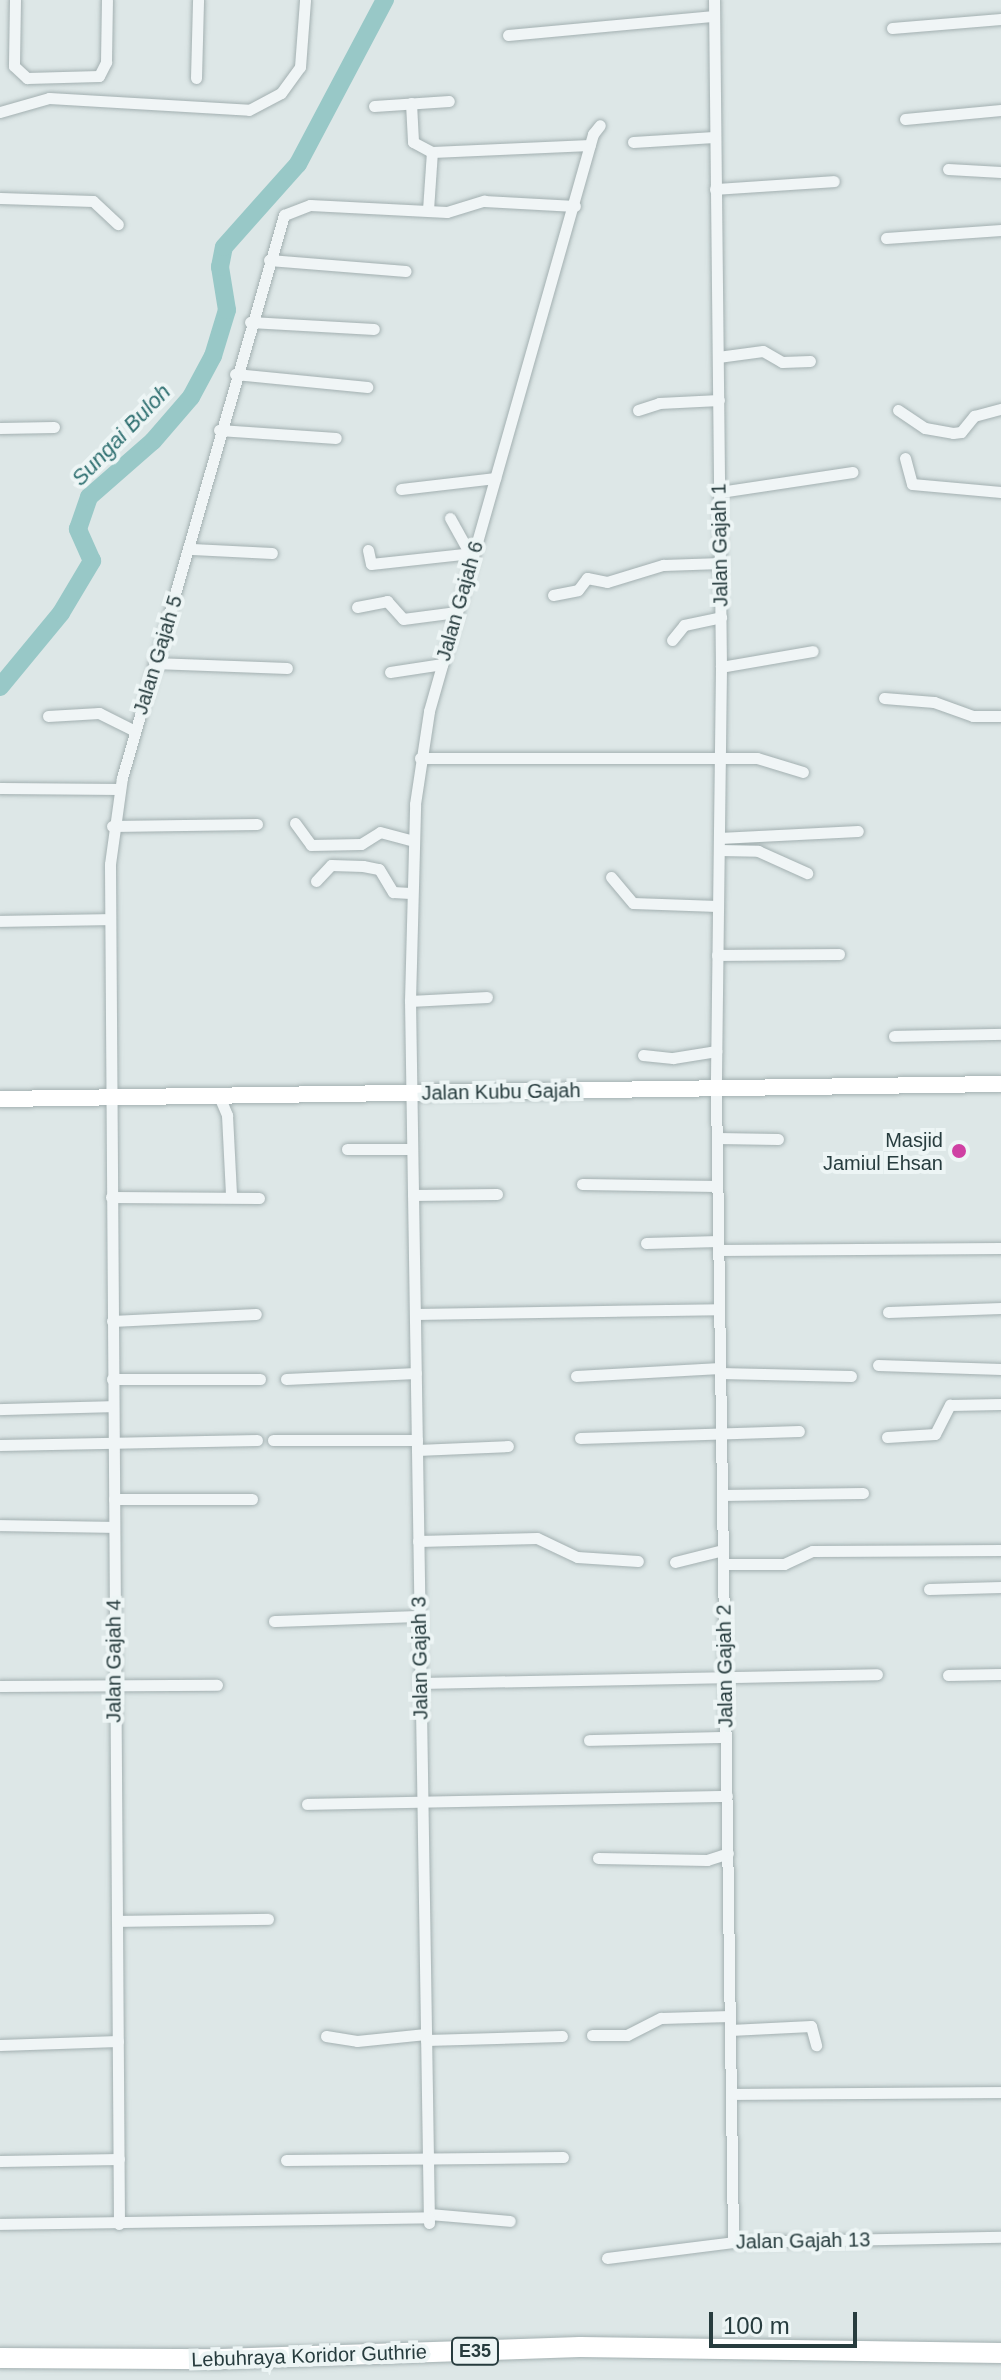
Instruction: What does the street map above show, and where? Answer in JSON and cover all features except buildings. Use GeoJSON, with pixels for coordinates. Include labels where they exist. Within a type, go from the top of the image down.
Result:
{"type":"FeatureCollection","features":[{"type":"Feature","properties":{"kind":"highway","name":"Lebuhraya Koridor Guthrie"},"geometry":{"type":"LineString","coordinates":[[0,2358],[221,2359],[580,2347],[1001,2353]]}},
{"type":"Feature","properties":{"kind":"street"},"geometry":{"type":"LineString","coordinates":[[15,0],[17,72],[27,78],[92,78],[103,70],[107,0]]}},
{"type":"Feature","properties":{"kind":"street"},"geometry":{"type":"LineString","coordinates":[[196,78],[198,0]]}},
{"type":"Feature","properties":{"kind":"street"},"geometry":{"type":"LineString","coordinates":[[0,112],[49,98],[249,110],[281,93],[300,67],[305,0]]}},
{"type":"Feature","properties":{"kind":"street","name":"Jalan Gajah 1"},"geometry":{"type":"LineString","coordinates":[[714,0],[721,563],[716,1090]]}},
{"type":"Feature","properties":{"kind":"street"},"geometry":{"type":"LineString","coordinates":[[508,35],[714,16]]}},
{"type":"Feature","properties":{"kind":"street"},"geometry":{"type":"LineString","coordinates":[[892,28],[1001,19]]}},
{"type":"Feature","properties":{"kind":"street"},"geometry":{"type":"LineString","coordinates":[[374,106],[449,101]]}},
{"type":"Feature","properties":{"kind":"street"},"geometry":{"type":"LineString","coordinates":[[411,103],[413,142],[432,152],[590,145]]}},
{"type":"Feature","properties":{"kind":"street"},"geometry":{"type":"LineString","coordinates":[[905,119],[1001,110]]}},
{"type":"Feature","properties":{"kind":"street","name":"Jalan Gajah 6"},"geometry":{"type":"LineString","coordinates":[[411,1093],[410,893],[420,758],[471,552],[575,206],[590,145],[600,125]]}},
{"type":"Feature","properties":{"kind":"street"},"geometry":{"type":"LineString","coordinates":[[633,142],[714,137]]}},
{"type":"Feature","properties":{"kind":"street"},"geometry":{"type":"LineString","coordinates":[[432,152],[428,210],[447,212],[484,201],[575,206]]}},
{"type":"Feature","properties":{"kind":"street"},"geometry":{"type":"LineString","coordinates":[[948,169],[1001,172]]}},
{"type":"Feature","properties":{"kind":"street"},"geometry":{"type":"LineString","coordinates":[[715,189],[834,181]]}},
{"type":"Feature","properties":{"kind":"street"},"geometry":{"type":"LineString","coordinates":[[0,198],[93,201],[118,224]]}},
{"type":"Feature","properties":{"kind":"street","name":"Jalan Gajah 5"},"geometry":{"type":"LineString","coordinates":[[110,1098],[112,826],[154,663],[192,549],[201,492],[279,224],[300,206],[428,210]]}},
{"type":"Feature","properties":{"kind":"street"},"geometry":{"type":"LineString","coordinates":[[886,238],[1001,230]]}},
{"type":"Feature","properties":{"kind":"street"},"geometry":{"type":"LineString","coordinates":[[269,260],[406,271]]}},
{"type":"Feature","properties":{"kind":"street"},"geometry":{"type":"LineString","coordinates":[[250,322],[374,329]]}},
{"type":"Feature","properties":{"kind":"street"},"geometry":{"type":"LineString","coordinates":[[718,357],[763,351],[782,362],[810,361]]}},
{"type":"Feature","properties":{"kind":"street"},"geometry":{"type":"LineString","coordinates":[[235,374],[367,387]]}},
{"type":"Feature","properties":{"kind":"street"},"geometry":{"type":"LineString","coordinates":[[638,410],[659,403],[719,400]]}},
{"type":"Feature","properties":{"kind":"street"},"geometry":{"type":"LineString","coordinates":[[898,410],[925,428],[953,433],[961,432],[974,416],[1001,409]]}},
{"type":"Feature","properties":{"kind":"street"},"geometry":{"type":"LineString","coordinates":[[0,428],[54,427]]}},
{"type":"Feature","properties":{"kind":"street"},"geometry":{"type":"LineString","coordinates":[[219,430],[336,438]]}},
{"type":"Feature","properties":{"kind":"street"},"geometry":{"type":"LineString","coordinates":[[905,458],[912,484],[1001,492]]}},
{"type":"Feature","properties":{"kind":"street"},"geometry":{"type":"LineString","coordinates":[[720,492],[852,472]]}},
{"type":"Feature","properties":{"kind":"street"},"geometry":{"type":"LineString","coordinates":[[401,489],[495,478]]}},
{"type":"Feature","properties":{"kind":"street"},"geometry":{"type":"LineString","coordinates":[[368,550],[371,564],[471,552],[450,518]]}},
{"type":"Feature","properties":{"kind":"street"},"geometry":{"type":"LineString","coordinates":[[192,549],[272,553]]}},
{"type":"Feature","properties":{"kind":"street"},"geometry":{"type":"LineString","coordinates":[[553,595],[578,590],[587,578],[607,582],[663,565],[721,563]]}},
{"type":"Feature","properties":{"kind":"street"},"geometry":{"type":"LineString","coordinates":[[357,607],[387,601],[403,619],[457,612]]}},
{"type":"Feature","properties":{"kind":"street"},"geometry":{"type":"LineString","coordinates":[[672,640],[684,625],[721,617]]}},
{"type":"Feature","properties":{"kind":"street"},"geometry":{"type":"LineString","coordinates":[[721,667],[813,651]]}},
{"type":"Feature","properties":{"kind":"street"},"geometry":{"type":"LineString","coordinates":[[154,663],[287,668]]}},
{"type":"Feature","properties":{"kind":"street"},"geometry":{"type":"LineString","coordinates":[[390,672],[442,664]]}},
{"type":"Feature","properties":{"kind":"street"},"geometry":{"type":"LineString","coordinates":[[884,698],[934,702],[973,716],[1001,716]]}},
{"type":"Feature","properties":{"kind":"street"},"geometry":{"type":"LineString","coordinates":[[48,716],[99,713],[135,731]]}},
{"type":"Feature","properties":{"kind":"street"},"geometry":{"type":"LineString","coordinates":[[420,758],[766,759],[803,772]]}},
{"type":"Feature","properties":{"kind":"street"},"geometry":{"type":"LineString","coordinates":[[0,788],[120,789]]}},
{"type":"Feature","properties":{"kind":"street"},"geometry":{"type":"LineString","coordinates":[[295,823],[311,845],[361,844],[380,832],[413,841]]}},
{"type":"Feature","properties":{"kind":"street"},"geometry":{"type":"LineString","coordinates":[[112,826],[257,824]]}},
{"type":"Feature","properties":{"kind":"street"},"geometry":{"type":"LineString","coordinates":[[719,844],[858,831]]}},
{"type":"Feature","properties":{"kind":"street"},"geometry":{"type":"LineString","coordinates":[[719,844],[758,851],[807,873]]}},
{"type":"Feature","properties":{"kind":"street"},"geometry":{"type":"LineString","coordinates":[[316,881],[331,865],[363,866],[379,869],[393,892],[410,893]]}},
{"type":"Feature","properties":{"kind":"street"},"geometry":{"type":"LineString","coordinates":[[611,877],[633,903],[717,906]]}},
{"type":"Feature","properties":{"kind":"street"},"geometry":{"type":"LineString","coordinates":[[0,921],[110,919]]}},
{"type":"Feature","properties":{"kind":"street"},"geometry":{"type":"LineString","coordinates":[[717,955],[839,954]]}},
{"type":"Feature","properties":{"kind":"street"},"geometry":{"type":"LineString","coordinates":[[410,1001],[487,997]]}},
{"type":"Feature","properties":{"kind":"street"},"geometry":{"type":"LineString","coordinates":[[894,1036],[1001,1034]]}},
{"type":"Feature","properties":{"kind":"street"},"geometry":{"type":"LineString","coordinates":[[643,1055],[673,1058],[716,1051]]}},
{"type":"Feature","properties":{"kind":"street","name":"Jalan Kubu Gajah"},"geometry":{"type":"LineString","coordinates":[[0,1099],[1001,1084]]}},
{"type":"Feature","properties":{"kind":"street","name":"Jalan Gajah 2"},"geometry":{"type":"LineString","coordinates":[[716,1090],[733,2242]]}},
{"type":"Feature","properties":{"kind":"street","name":"Jalan Gajah 3"},"geometry":{"type":"LineString","coordinates":[[411,1093],[429,2218]]}},
{"type":"Feature","properties":{"kind":"street"},"geometry":{"type":"LineString","coordinates":[[219,1096],[227,1115],[231,1194]]}},
{"type":"Feature","properties":{"kind":"street","name":"Jalan Gajah 4"},"geometry":{"type":"LineString","coordinates":[[110,1098],[119,2224]]}},
{"type":"Feature","properties":{"kind":"street"},"geometry":{"type":"LineString","coordinates":[[717,1138],[778,1139]]}},
{"type":"Feature","properties":{"kind":"street"},"geometry":{"type":"LineString","coordinates":[[347,1149],[412,1149]]}},
{"type":"Feature","properties":{"kind":"street"},"geometry":{"type":"LineString","coordinates":[[582,1184],[717,1186]]}},
{"type":"Feature","properties":{"kind":"street"},"geometry":{"type":"LineString","coordinates":[[111,1197],[231,1194],[259,1198]]}},
{"type":"Feature","properties":{"kind":"street"},"geometry":{"type":"LineString","coordinates":[[413,1195],[497,1194]]}},
{"type":"Feature","properties":{"kind":"street"},"geometry":{"type":"LineString","coordinates":[[646,1243],[1001,1248]]}},
{"type":"Feature","properties":{"kind":"street"},"geometry":{"type":"LineString","coordinates":[[888,1312],[1001,1308]]}},
{"type":"Feature","properties":{"kind":"street"},"geometry":{"type":"LineString","coordinates":[[415,1314],[719,1309]]}},
{"type":"Feature","properties":{"kind":"street"},"geometry":{"type":"LineString","coordinates":[[112,1321],[256,1314]]}},
{"type":"Feature","properties":{"kind":"street"},"geometry":{"type":"LineString","coordinates":[[878,1365],[1001,1369]]}},
{"type":"Feature","properties":{"kind":"street"},"geometry":{"type":"LineString","coordinates":[[576,1376],[720,1370],[851,1376]]}},
{"type":"Feature","properties":{"kind":"street"},"geometry":{"type":"LineString","coordinates":[[286,1379],[416,1373]]}},
{"type":"Feature","properties":{"kind":"street"},"geometry":{"type":"LineString","coordinates":[[112,1379],[260,1379]]}},
{"type":"Feature","properties":{"kind":"street"},"geometry":{"type":"LineString","coordinates":[[887,1437],[935,1434],[950,1405],[1001,1404]]}},
{"type":"Feature","properties":{"kind":"street"},"geometry":{"type":"LineString","coordinates":[[0,1409],[112,1406]]}},
{"type":"Feature","properties":{"kind":"street"},"geometry":{"type":"LineString","coordinates":[[580,1438],[799,1431]]}},
{"type":"Feature","properties":{"kind":"street"},"geometry":{"type":"LineString","coordinates":[[0,1445],[113,1440],[257,1440]]}},
{"type":"Feature","properties":{"kind":"street"},"geometry":{"type":"LineString","coordinates":[[273,1440],[508,1446]]}},
{"type":"Feature","properties":{"kind":"street"},"geometry":{"type":"LineString","coordinates":[[722,1495],[863,1493]]}},
{"type":"Feature","properties":{"kind":"street"},"geometry":{"type":"LineString","coordinates":[[114,1499],[252,1499]]}},
{"type":"Feature","properties":{"kind":"street"},"geometry":{"type":"LineString","coordinates":[[0,1525],[113,1527]]}},
{"type":"Feature","properties":{"kind":"street"},"geometry":{"type":"LineString","coordinates":[[418,1541],[537,1538],[577,1557],[638,1561]]}},
{"type":"Feature","properties":{"kind":"street"},"geometry":{"type":"LineString","coordinates":[[675,1562],[723,1550]]}},
{"type":"Feature","properties":{"kind":"street"},"geometry":{"type":"LineString","coordinates":[[723,1564],[784,1564],[812,1551],[1001,1550]]}},
{"type":"Feature","properties":{"kind":"street"},"geometry":{"type":"LineString","coordinates":[[929,1589],[1001,1587]]}},
{"type":"Feature","properties":{"kind":"street"},"geometry":{"type":"LineString","coordinates":[[274,1621],[419,1616]]}},
{"type":"Feature","properties":{"kind":"street"},"geometry":{"type":"LineString","coordinates":[[420,1683],[877,1674]]}},
{"type":"Feature","properties":{"kind":"street"},"geometry":{"type":"LineString","coordinates":[[948,1675],[1001,1674]]}},
{"type":"Feature","properties":{"kind":"street"},"geometry":{"type":"LineString","coordinates":[[0,1686],[217,1685]]}},
{"type":"Feature","properties":{"kind":"street"},"geometry":{"type":"LineString","coordinates":[[589,1740],[726,1737]]}},
{"type":"Feature","properties":{"kind":"street"},"geometry":{"type":"LineString","coordinates":[[307,1804],[727,1796]]}},
{"type":"Feature","properties":{"kind":"street"},"geometry":{"type":"LineString","coordinates":[[598,1858],[707,1860],[728,1853]]}},
{"type":"Feature","properties":{"kind":"street"},"geometry":{"type":"LineString","coordinates":[[117,1921],[268,1919]]}},
{"type":"Feature","properties":{"kind":"street"},"geometry":{"type":"LineString","coordinates":[[592,2035],[627,2035],[661,2018],[730,2016]]}},
{"type":"Feature","properties":{"kind":"street"},"geometry":{"type":"LineString","coordinates":[[730,2030],[808,2026],[816,2045]]}},
{"type":"Feature","properties":{"kind":"street"},"geometry":{"type":"LineString","coordinates":[[326,2036],[357,2041],[562,2036]]}},
{"type":"Feature","properties":{"kind":"street"},"geometry":{"type":"LineString","coordinates":[[0,2045],[118,2041]]}},
{"type":"Feature","properties":{"kind":"street"},"geometry":{"type":"LineString","coordinates":[[731,2094],[1001,2092]]}},
{"type":"Feature","properties":{"kind":"street"},"geometry":{"type":"LineString","coordinates":[[286,2160],[563,2157]]}},
{"type":"Feature","properties":{"kind":"street"},"geometry":{"type":"LineString","coordinates":[[0,2161],[119,2159]]}},
{"type":"Feature","properties":{"kind":"street"},"geometry":{"type":"LineString","coordinates":[[0,2224],[429,2218],[510,2221]]}},
{"type":"Feature","properties":{"kind":"street","name":"Jalan Gajah 13"},"geometry":{"type":"LineString","coordinates":[[607,2258],[733,2242],[1001,2237]]}},
{"type":"Feature","properties":{"kind":"waterway","name":"Sungai Buloh"},"geometry":{"type":"LineString","coordinates":[[0,687],[61,613],[92,561],[78,529],[89,497],[153,441],[191,397],[213,356],[227,310],[220,267],[224,247],[298,164],[385,0]]}},
{"type":"Feature","properties":{"kind":"place","name":"Masjid Jamiul Ehsan"},"geometry":{"type":"Point","coordinates":[959,1151]}}]}
